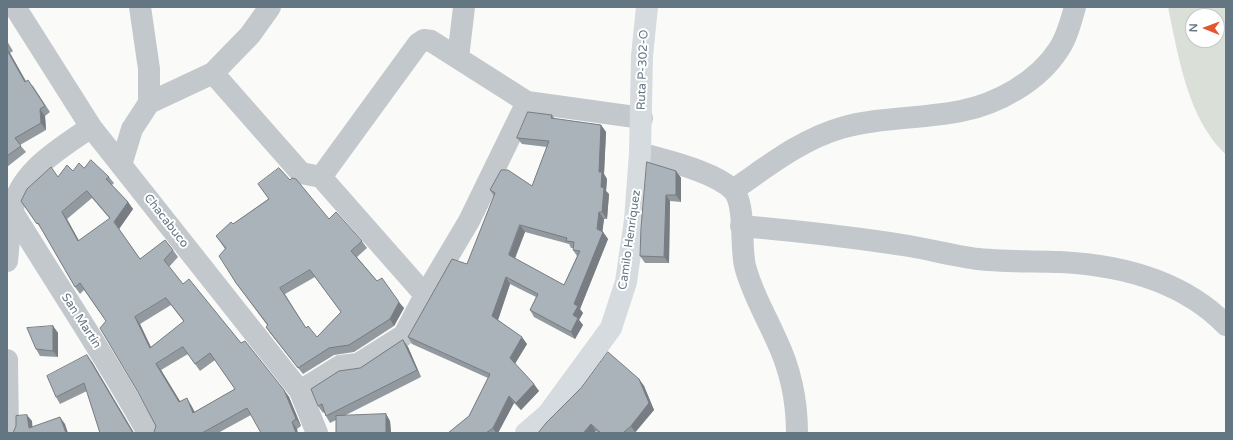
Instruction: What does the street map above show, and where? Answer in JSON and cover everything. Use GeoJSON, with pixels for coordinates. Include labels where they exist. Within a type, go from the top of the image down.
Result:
{"type":"FeatureCollection","features":[{"type":"Feature","properties":{"kind":"street","name":"Chacabuco"},"geometry":{"type":"LineString","coordinates":[[15,7],[91,127],[300,391],[317,433]]}},
{"type":"Feature","properties":{"kind":"street"},"geometry":{"type":"LineString","coordinates":[[140,7],[149,69],[149,103]]}},
{"type":"Feature","properties":{"kind":"street"},"geometry":{"type":"LineString","coordinates":[[121,165],[132,129],[149,103],[213,73],[250,35],[270,7]]}},
{"type":"Feature","properties":{"kind":"street"},"geometry":{"type":"LineString","coordinates":[[458,58],[464,7]]}},
{"type":"Feature","properties":{"kind":"street"},"geometry":{"type":"LineString","coordinates":[[733,190],[797,147],[822,134],[860,124],[960,112],[1009,94],[1044,67],[1058,50],[1068,29],[1075,7]]}},
{"type":"Feature","properties":{"kind":"street","name":"Ruta P-302-O"},"geometry":{"type":"LineString","coordinates":[[641,135],[642,56],[649,11]]}},
{"type":"Feature","properties":{"kind":"street"},"geometry":{"type":"LineString","coordinates":[[321,177],[418,44],[424,40],[431,41],[527,102],[641,135],[713,176],[733,190],[742,208],[741,226],[744,264],[750,283],[776,339],[791,383],[797,433]]}},
{"type":"Feature","properties":{"kind":"street"},"geometry":{"type":"LineString","coordinates":[[213,73],[301,173],[321,177],[425,295]]}},
{"type":"Feature","properties":{"kind":"street"},"geometry":{"type":"LineString","coordinates":[[300,391],[340,366],[358,364],[404,335],[425,295],[469,221],[527,102]]}},
{"type":"Feature","properties":{"kind":"street"},"geometry":{"type":"LineString","coordinates":[[7,260],[12,211],[19,189],[33,171],[91,127]]}},
{"type":"Feature","properties":{"kind":"street","name":"Camilo Henríquez"},"geometry":{"type":"LineString","coordinates":[[526,433],[548,414],[611,328],[626,282],[635,220],[641,135]]}},
{"type":"Feature","properties":{"kind":"street","name":"San Martín"},"geometry":{"type":"LineString","coordinates":[[12,211],[58,285],[80,317],[148,433]]}},
{"type":"Feature","properties":{"kind":"street"},"geometry":{"type":"LineString","coordinates":[[741,226],[854,238],[978,259],[1019,262],[1061,262],[1118,269],[1148,277],[1171,286],[1205,306],[1226,325]]}},
{"type":"Feature","properties":{"kind":"street"},"geometry":{"type":"LineString","coordinates":[[7,360],[8,433]]}},
{"type":"Feature","properties":{"kind":"shaded area"},"geometry":{"type":"Polygon","coordinates":[[[1168,7],[1226,7],[1226,155],[1212,139],[1201,122],[1188,91],[1168,7]]]}},
{"type":"Feature","properties":{"kind":"building"},"geometry":{"type":"Polygon","coordinates":[[[7,50],[25,82],[28,80],[45,106],[40,109],[41,123],[15,138],[21,146],[7,156],[7,50]]]}},
{"type":"Feature","properties":{"kind":"building"},"geometry":{"type":"Polygon","coordinates":[[[528,112],[552,115],[551,118],[601,125],[599,172],[602,172],[601,187],[604,188],[602,212],[599,212],[597,229],[603,232],[574,304],[578,306],[573,315],[578,318],[571,332],[530,310],[538,294],[506,277],[492,316],[522,337],[510,358],[534,384],[516,403],[509,396],[493,428],[486,433],[448,433],[469,416],[490,374],[408,337],[452,259],[467,264],[495,193],[490,190],[501,170],[508,170],[532,186],[549,141],[517,138],[528,112]],[[520,225],[509,255],[564,285],[580,251],[573,250],[574,242],[566,241],[567,238],[520,225]]]}},
{"type":"Feature","properties":{"kind":"building"},"geometry":{"type":"Polygon","coordinates":[[[91,160],[109,177],[106,179],[128,202],[114,222],[140,259],[165,240],[173,250],[164,260],[183,284],[189,279],[241,343],[245,341],[284,390],[296,419],[292,422],[296,433],[261,433],[247,408],[202,433],[153,433],[156,426],[138,392],[100,328],[106,321],[80,283],[75,287],[38,223],[37,224],[21,201],[27,189],[51,167],[58,177],[67,165],[73,171],[79,163],[84,168],[91,160]],[[87,191],[62,212],[78,241],[110,218],[87,191]],[[166,298],[135,317],[150,348],[184,321],[166,298]],[[183,347],[156,364],[179,402],[187,398],[193,413],[235,389],[210,353],[195,364],[183,347]]]}},
{"type":"Feature","properties":{"kind":"building"},"geometry":{"type":"Polygon","coordinates":[[[647,162],[676,171],[676,195],[666,195],[664,257],[640,256],[647,162]]]}},
{"type":"Feature","properties":{"kind":"building"},"geometry":{"type":"Polygon","coordinates":[[[279,168],[290,180],[292,178],[296,179],[329,219],[336,212],[362,241],[351,251],[377,281],[382,278],[399,302],[390,319],[349,345],[329,348],[298,368],[266,327],[268,325],[236,283],[219,256],[226,248],[216,236],[231,222],[233,224],[269,199],[258,184],[279,168]],[[310,270],[280,288],[306,328],[308,326],[317,337],[341,312],[310,270]]]}},
{"type":"Feature","properties":{"kind":"building"},"geometry":{"type":"Polygon","coordinates":[[[53,326],[53,351],[36,349],[27,328],[53,326]]]}},
{"type":"Feature","properties":{"kind":"building"},"geometry":{"type":"Polygon","coordinates":[[[403,340],[417,370],[326,416],[322,404],[318,406],[311,389],[339,371],[360,368],[403,340]]]}},
{"type":"Feature","properties":{"kind":"building"},"geometry":{"type":"Polygon","coordinates":[[[608,352],[639,379],[649,403],[631,426],[623,433],[601,433],[591,424],[583,433],[538,433],[581,388],[608,352]]]}},
{"type":"Feature","properties":{"kind":"building"},"geometry":{"type":"Polygon","coordinates":[[[87,355],[133,433],[100,433],[84,383],[56,397],[47,376],[87,355]]]}},
{"type":"Feature","properties":{"kind":"building"},"geometry":{"type":"Polygon","coordinates":[[[386,414],[386,433],[336,433],[336,416],[386,414]]]}},
{"type":"Feature","properties":{"kind":"building"},"geometry":{"type":"Polygon","coordinates":[[[27,415],[29,428],[60,417],[66,433],[13,433],[16,426],[16,416],[27,415]]]}}]}
